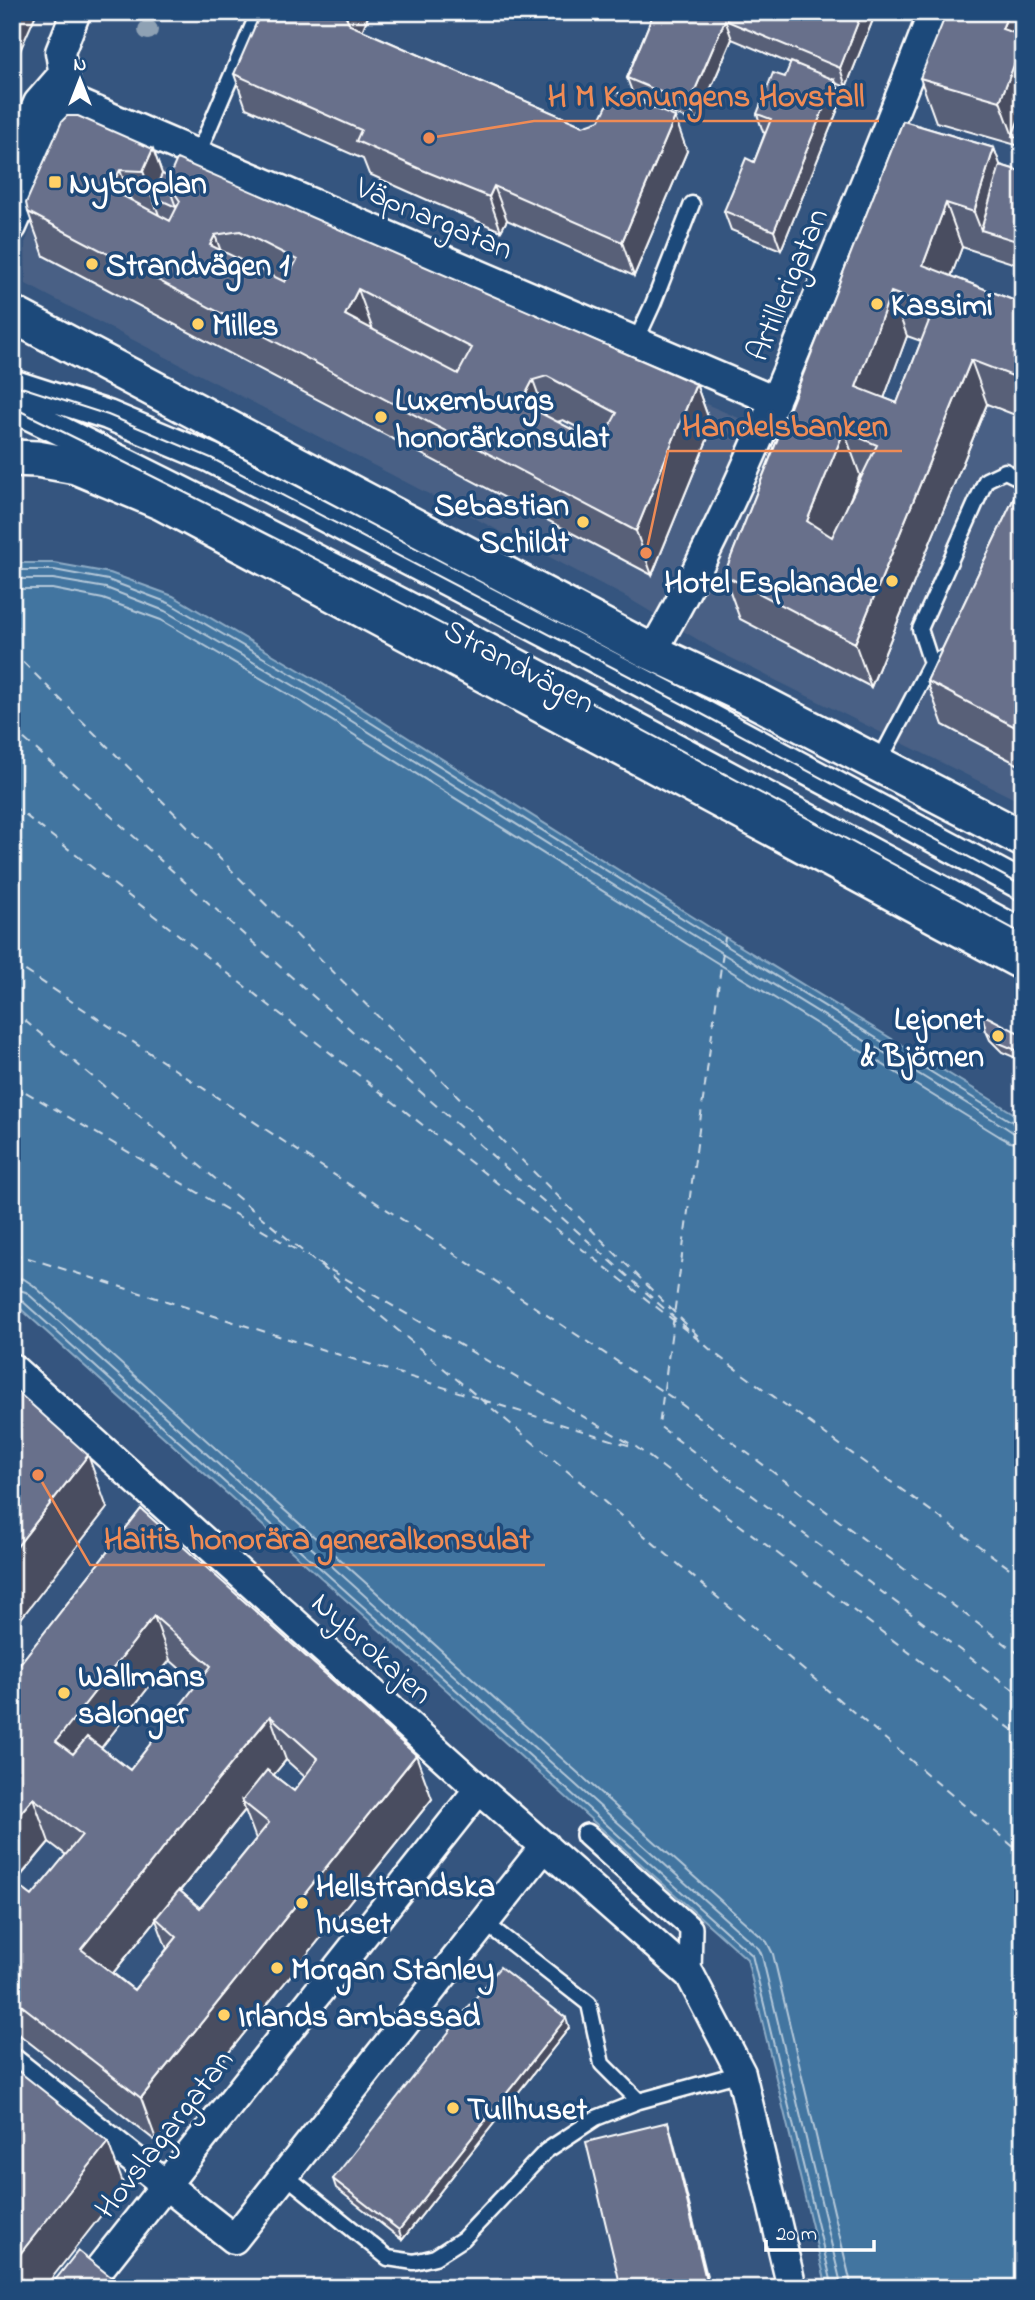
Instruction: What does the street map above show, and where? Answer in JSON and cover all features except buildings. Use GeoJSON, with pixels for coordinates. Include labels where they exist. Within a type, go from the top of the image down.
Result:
{"type":"FeatureCollection","features":[{"type":"Feature","properties":{"kind":"street"},"geometry":{"type":"LineString","coordinates":[[12,227],[66,86],[60,52],[76,12]]}},
{"type":"Feature","properties":{"kind":"street","name":"Artillerigatan"},"geometry":{"type":"LineString","coordinates":[[652,652],[682,602],[897,143],[933,12]]}},
{"type":"Feature","properties":{"kind":"street"},"geometry":{"type":"LineString","coordinates":[[12,163],[38,103],[66,86]]}},
{"type":"Feature","properties":{"kind":"street","name":"Väpnargatan"},"geometry":{"type":"LineString","coordinates":[[66,86],[198,154],[775,401]]}},
{"type":"Feature","properties":{"kind":"street"},"geometry":{"type":"LineString","coordinates":[[12,314],[652,652],[715,680],[1023,839]]}},
{"type":"Feature","properties":{"kind":"street","name":"Strandvägen"},"geometry":{"type":"LineString","coordinates":[[12,384],[108,415],[211,458],[698,712],[1023,886]]}},
{"type":"Feature","properties":{"kind":"street","name":"Strandvägen"},"geometry":{"type":"LineString","coordinates":[[12,407],[238,518],[662,739],[1023,934]]}},
{"type":"Feature","properties":{"kind":"street","name":"Strandvägen"},"geometry":{"type":"LineString","coordinates":[[12,458],[37,458],[76,466],[162,502],[1023,962]]}},
{"type":"Feature","properties":{"kind":"street","name":"Nybrokajen"},"geometry":{"type":"LineString","coordinates":[[12,1368],[148,1511],[479,1789],[690,1975],[741,2073],[792,2288]]}},
{"type":"Feature","properties":{"kind":"street","name":"Hovslagargatan"},"geometry":{"type":"LineString","coordinates":[[84,2288],[479,1789]]}},
{"type":"Feature","properties":{"kind":"street","name":"Nybrokajen"},"geometry":{"type":"LineString","coordinates":[[587,1835],[691,1928],[690,1975]]}},
{"type":"Feature","properties":{"kind":"street"},"geometry":{"type":"LineString","coordinates":[[12,2063],[234,2239],[545,1846]]}},
{"type":"Feature","properties":{"kind":"lane"},"geometry":{"type":"LineString","coordinates":[[198,154],[256,18]]}},
{"type":"Feature","properties":{"kind":"lane"},"geometry":{"type":"LineString","coordinates":[[636,341],[692,204]]}},
{"type":"Feature","properties":{"kind":"lane"},"geometry":{"type":"LineString","coordinates":[[931,663],[919,629],[986,480],[1005,471],[1023,480]]}},
{"type":"Feature","properties":{"kind":"lane"},"geometry":{"type":"LineString","coordinates":[[878,764],[931,663],[967,647]]}},
{"type":"Feature","properties":{"kind":"lane"},"geometry":{"type":"LineString","coordinates":[[484,1922],[589,2004],[601,2064],[639,2101]]}},
{"type":"Feature","properties":{"kind":"lane"},"geometry":{"type":"LineString","coordinates":[[285,2175],[388,2258],[414,2262],[435,2257],[463,2239],[546,2151],[596,2118],[639,2101],[741,2073]]}},
{"type":"Feature","properties":{"kind":"shaded area"},"geometry":{"type":"Polygon","coordinates":[[[72,130],[741,419],[921,441],[1023,325],[1023,803],[717,651],[626,597],[26,284],[25,243],[72,130]]]}},
{"type":"Feature","properties":{"kind":"water"},"geometry":{"type":"Polygon","coordinates":[[[12,563],[54,563],[110,573],[173,596],[318,681],[725,937],[1023,1119],[1023,2288],[827,2288],[747,1959],[12,1301],[12,563]]]}},
{"type":"Feature","properties":{"kind":"ferry route"},"geometry":{"type":"LineString","coordinates":[[12,651],[699,1337]]}},
{"type":"Feature","properties":{"kind":"ferry route"},"geometry":{"type":"LineString","coordinates":[[12,728],[714,1353],[1023,1578]]}},
{"type":"Feature","properties":{"kind":"ferry route"},"geometry":{"type":"LineString","coordinates":[[12,805],[700,1341]]}},
{"type":"Feature","properties":{"kind":"ferry route"},"geometry":{"type":"LineString","coordinates":[[725,937],[659,1426],[1023,1697]]}},
{"type":"Feature","properties":{"kind":"ferry route"},"geometry":{"type":"LineString","coordinates":[[12,962],[677,1401],[1023,1657]]}},
{"type":"Feature","properties":{"kind":"ferry route"},"geometry":{"type":"LineString","coordinates":[[12,1010],[595,1494],[1023,1855]]}},
{"type":"Feature","properties":{"kind":"ferry route"},"geometry":{"type":"LineString","coordinates":[[12,1084],[303,1254]]}},
{"type":"Feature","properties":{"kind":"ferry route"},"geometry":{"type":"LineString","coordinates":[[1013,1114],[1023,1121]]}},
{"type":"Feature","properties":{"kind":"ferry route"},"geometry":{"type":"LineString","coordinates":[[12,1253],[478,1398]]}},
{"type":"Feature","properties":{"kind":"ferry route"},"geometry":{"type":"LineString","coordinates":[[317,1262],[636,1447],[1023,1738]]}},
{"type":"Feature","properties":{"kind":"ferry route"},"geometry":{"type":"LineString","coordinates":[[483,1400],[631,1446]]}},
{"type":"Feature","properties":{"kind":"tram line"},"geometry":{"type":"LineString","coordinates":[[12,384],[108,415],[211,458],[698,712],[1023,886]]}},
{"type":"Feature","properties":{"kind":"tram line"},"geometry":{"type":"LineString","coordinates":[[12,407],[394,599],[1023,934]]}},
{"type":"Feature","properties":{"kind":"place","name":"H M Konungens Hovstall"},"geometry":{"type":"Point","coordinates":[429,138]}},
{"type":"Feature","properties":{"kind":"place","name":"Nybroplan"},"geometry":{"type":"Point","coordinates":[55,182]}},
{"type":"Feature","properties":{"kind":"place","name":"Strandvägen 1"},"geometry":{"type":"Point","coordinates":[92,264]}},
{"type":"Feature","properties":{"kind":"place","name":"Kassimi"},"geometry":{"type":"Point","coordinates":[877,304]}},
{"type":"Feature","properties":{"kind":"place","name":"Milles"},"geometry":{"type":"Point","coordinates":[198,324]}},
{"type":"Feature","properties":{"kind":"place","name":"Luxemburgs honorärkonsulat"},"geometry":{"type":"Point","coordinates":[381,417]}},
{"type":"Feature","properties":{"kind":"place","name":"Sebastian Schildt"},"geometry":{"type":"Point","coordinates":[583,522]}},
{"type":"Feature","properties":{"kind":"place","name":"Handelsbanken"},"geometry":{"type":"Point","coordinates":[646,553]}},
{"type":"Feature","properties":{"kind":"place","name":"Hotel Esplanade"},"geometry":{"type":"Point","coordinates":[892,581]}},
{"type":"Feature","properties":{"kind":"place","name":"Lejonet & Björnen"},"geometry":{"type":"Point","coordinates":[998,1036]}},
{"type":"Feature","properties":{"kind":"place","name":"Haitis honorära generalkonsulat"},"geometry":{"type":"Point","coordinates":[38,1475]}},
{"type":"Feature","properties":{"kind":"place","name":"Wallmans salonger"},"geometry":{"type":"Point","coordinates":[64,1693]}},
{"type":"Feature","properties":{"kind":"place","name":"Hellstrandska huset"},"geometry":{"type":"Point","coordinates":[302,1903]}},
{"type":"Feature","properties":{"kind":"place","name":"Morgan Stanley"},"geometry":{"type":"Point","coordinates":[277,1968]}},
{"type":"Feature","properties":{"kind":"place","name":"Irlands ambassad"},"geometry":{"type":"Point","coordinates":[224,2015]}},
{"type":"Feature","properties":{"kind":"place","name":"Tullhuset"},"geometry":{"type":"Point","coordinates":[453,2108]}}]}
